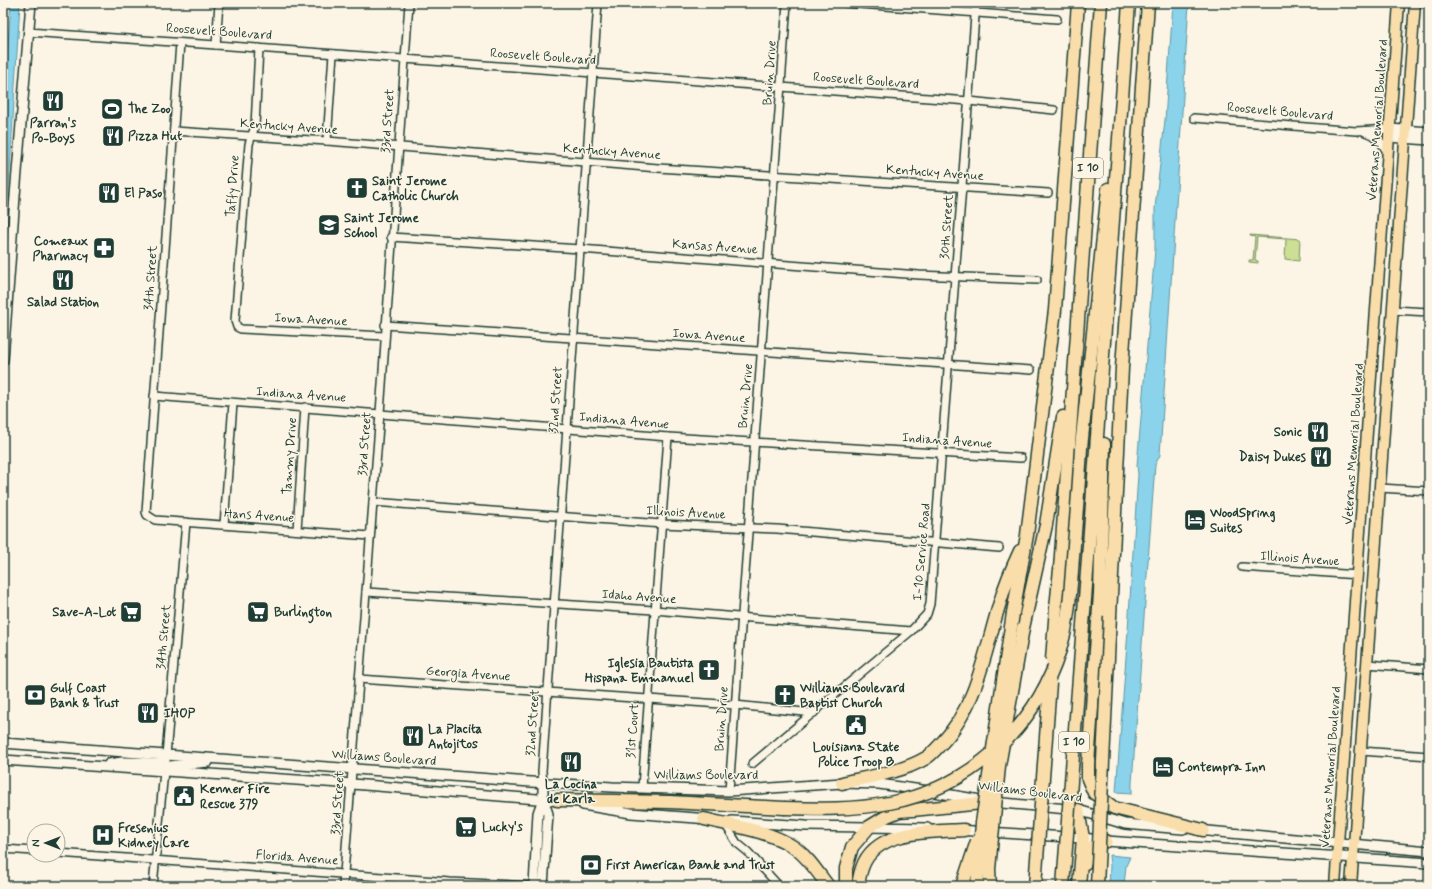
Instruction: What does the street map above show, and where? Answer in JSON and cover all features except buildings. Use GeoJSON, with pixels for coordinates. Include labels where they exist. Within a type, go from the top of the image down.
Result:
{"type":"FeatureCollection","features":[{"type":"Feature","properties":{"kind":"highway"},"geometry":{"type":"LineString","coordinates":[[977,886],[982,822],[1013,613],[1027,535],[1056,310],[1078,3]]}},
{"type":"Feature","properties":{"kind":"highway","name":"I 10"},"geometry":{"type":"LineString","coordinates":[[1035,886],[1101,3]]}},
{"type":"Feature","properties":{"kind":"highway"},"geometry":{"type":"LineString","coordinates":[[557,800],[670,802],[830,809],[869,807],[913,798],[944,785],[968,772],[993,754],[1014,733],[1035,705],[1057,662],[1070,604],[1081,448],[1128,3]]}},
{"type":"Feature","properties":{"kind":"highway","name":"I 10"},"geometry":{"type":"LineString","coordinates":[[1063,886],[1103,365],[1128,3]]}},
{"type":"Feature","properties":{"kind":"highway"},"geometry":{"type":"LineString","coordinates":[[1097,886],[1122,368],[1148,3]]}},
{"type":"Feature","properties":{"kind":"highway"},"geometry":{"type":"LineString","coordinates":[[990,886],[989,869],[999,766],[1023,628],[1046,525],[1076,333]]}},
{"type":"Feature","properties":{"kind":"highway"},"geometry":{"type":"LineString","coordinates":[[1103,365],[1104,457],[1100,594],[1088,779],[1094,793],[1114,808],[1203,830]]}},
{"type":"Feature","properties":{"kind":"highway"},"geometry":{"type":"LineString","coordinates":[[842,783],[881,775],[911,765],[927,758],[948,737],[968,705],[985,656],[1001,599],[1014,562],[1027,535]]}},
{"type":"Feature","properties":{"kind":"highway"},"geometry":{"type":"LineString","coordinates":[[846,886],[846,868],[852,847],[870,827],[887,816],[899,812],[992,802]]}},
{"type":"Feature","properties":{"kind":"highway"},"geometry":{"type":"LineString","coordinates":[[1078,810],[1083,838],[1080,883]]}},
{"type":"Feature","properties":{"kind":"highway"},"geometry":{"type":"LineString","coordinates":[[704,819],[772,836],[795,848],[804,856],[828,886]]}},
{"type":"Feature","properties":{"kind":"highway"},"geometry":{"type":"LineString","coordinates":[[962,886],[982,822]]}},
{"type":"Feature","properties":{"kind":"highway"},"geometry":{"type":"LineString","coordinates":[[859,886],[860,873],[865,860],[871,851],[886,841],[919,832],[964,830]]}},
{"type":"Feature","properties":{"kind":"highway"},"geometry":{"type":"LineString","coordinates":[[1080,883],[1088,852],[1094,846],[1106,841]]}},
{"type":"Feature","properties":{"kind":"main road"},"geometry":{"type":"LineString","coordinates":[[3,360],[31,3]]}},
{"type":"Feature","properties":{"kind":"main road","name":"Veterans Memorial Boulevard"},"geometry":{"type":"LineString","coordinates":[[1335,886],[1399,3]]}},
{"type":"Feature","properties":{"kind":"main road"},"geometry":{"type":"LineString","coordinates":[[1405,3],[1405,18],[1408,20],[1414,20]]}},
{"type":"Feature","properties":{"kind":"main road"},"geometry":{"type":"LineString","coordinates":[[1351,886],[1415,3]]}},
{"type":"Feature","properties":{"kind":"main road","name":"Roosevelt Boulevard"},"geometry":{"type":"LineString","coordinates":[[1390,133],[1406,134],[1429,132]]}},
{"type":"Feature","properties":{"kind":"main road","name":"Roosevelt Boulevard"},"geometry":{"type":"LineString","coordinates":[[1406,134],[1429,140]]}},
{"type":"Feature","properties":{"kind":"main road"},"geometry":{"type":"LineString","coordinates":[[1387,166],[1403,168]]}},
{"type":"Feature","properties":{"kind":"main road"},"geometry":{"type":"LineString","coordinates":[[1385,192],[1390,201],[1385,261],[1388,268],[1396,270]]}},
{"type":"Feature","properties":{"kind":"main road"},"geometry":{"type":"LineString","coordinates":[[3,220],[9,225],[10,259]]}},
{"type":"Feature","properties":{"kind":"main road"},"geometry":{"type":"LineString","coordinates":[[1379,287],[1384,288],[1389,295],[1381,405],[1384,420]]}},
{"type":"Feature","properties":{"kind":"main road"},"geometry":{"type":"LineString","coordinates":[[1375,334],[1381,335],[1385,343]]}},
{"type":"Feature","properties":{"kind":"main road"},"geometry":{"type":"LineString","coordinates":[[1369,403],[1374,409],[1371,449],[1374,455],[1382,455]]}},
{"type":"Feature","properties":{"kind":"main road"},"geometry":{"type":"LineString","coordinates":[[1360,546],[1367,546],[1370,552],[1364,636],[1367,664]]}},
{"type":"Feature","properties":{"kind":"main road"},"geometry":{"type":"LineString","coordinates":[[1348,717],[1354,728],[1362,732]]}},
{"type":"Feature","properties":{"kind":"main road","name":"Williams Boulevard"},"geometry":{"type":"LineString","coordinates":[[3,743],[543,783],[729,791],[842,783],[879,784],[992,802],[1078,810],[1125,824],[1429,851]]}},
{"type":"Feature","properties":{"kind":"main road"},"geometry":{"type":"LineString","coordinates":[[94,767],[122,762],[160,763],[165,760],[166,755]]}},
{"type":"Feature","properties":{"kind":"main road"},"geometry":{"type":"LineString","coordinates":[[164,771],[170,766],[225,759]]}},
{"type":"Feature","properties":{"kind":"main road"},"geometry":{"type":"LineString","coordinates":[[3,760],[557,800],[631,813],[704,819],[806,826],[908,827],[964,830],[1429,864]]}},
{"type":"Feature","properties":{"kind":"main road","name":"32nd Street"},"geometry":{"type":"LineString","coordinates":[[543,783],[543,799],[548,814],[543,886]]}},
{"type":"Feature","properties":{"kind":"main road","name":"32nd Street"},"geometry":{"type":"LineString","coordinates":[[534,886],[538,813],[543,799]]}},
{"type":"Feature","properties":{"kind":"street"},"geometry":{"type":"LineString","coordinates":[[216,45],[219,3]]}},
{"type":"Feature","properties":{"kind":"street","name":"33rd Street"},"geometry":{"type":"LineString","coordinates":[[343,886],[380,413],[409,3]]}},
{"type":"Feature","properties":{"kind":"street","name":"32nd Street"},"geometry":{"type":"LineString","coordinates":[[543,783],[542,770],[598,3]]}},
{"type":"Feature","properties":{"kind":"street","name":"Bruin Drive"},"geometry":{"type":"LineString","coordinates":[[729,791],[787,3]]}},
{"type":"Feature","properties":{"kind":"street"},"geometry":{"type":"LineString","coordinates":[[846,3],[1057,19]]}},
{"type":"Feature","properties":{"kind":"street","name":"30th Street"},"geometry":{"type":"LineString","coordinates":[[942,453],[976,3]]}},
{"type":"Feature","properties":{"kind":"street","name":"Roosevelt Boulevard"},"geometry":{"type":"LineString","coordinates":[[28,32],[593,73],[1054,110]]}},
{"type":"Feature","properties":{"kind":"street","name":"34th Street"},"geometry":{"type":"LineString","coordinates":[[148,515],[146,512],[180,43]]}},
{"type":"Feature","properties":{"kind":"street","name":"Taffy Drive"},"geometry":{"type":"LineString","coordinates":[[236,326],[235,321],[248,144],[255,126],[259,48]]}},
{"type":"Feature","properties":{"kind":"street"},"geometry":{"type":"LineString","coordinates":[[327,141],[333,54]]}},
{"type":"Feature","properties":{"kind":"street","name":"Roosevelt Boulevard"},"geometry":{"type":"LineString","coordinates":[[1194,118],[1390,133]]}},
{"type":"Feature","properties":{"kind":"street","name":"Kentucky Avenue"},"geometry":{"type":"LineString","coordinates":[[174,131],[327,141],[586,162],[1048,193]]}},
{"type":"Feature","properties":{"kind":"street","name":"Roosevelt Boulevard"},"geometry":{"type":"LineString","coordinates":[[1363,131],[1380,140],[1388,154]]}},
{"type":"Feature","properties":{"kind":"street","name":"Kansas Avenue"},"geometry":{"type":"LineString","coordinates":[[392,238],[580,249],[919,275],[1037,280]]}},
{"type":"Feature","properties":{"kind":"street"},"geometry":{"type":"LineString","coordinates":[[1392,310],[1429,312]]}},
{"type":"Feature","properties":{"kind":"street","name":"Iowa Avenue"},"geometry":{"type":"LineString","coordinates":[[386,325],[1031,370]]}},
{"type":"Feature","properties":{"kind":"street","name":"Iowa Avenue"},"geometry":{"type":"LineString","coordinates":[[236,326],[241,329],[385,336]]}},
{"type":"Feature","properties":{"kind":"street","name":"Indiana Avenue"},"geometry":{"type":"LineString","coordinates":[[154,396],[668,437],[1021,458]]}},
{"type":"Feature","properties":{"kind":"street"},"geometry":{"type":"LineString","coordinates":[[224,525],[233,403]]}},
{"type":"Feature","properties":{"kind":"street","name":"Tammy Drive"},"geometry":{"type":"LineString","coordinates":[[297,530],[305,407]]}},
{"type":"Feature","properties":{"kind":"street","name":"31st Court"},"geometry":{"type":"LineString","coordinates":[[642,787],[668,437]]}},
{"type":"Feature","properties":{"kind":"street","name":"I-10 Service Road"},"geometry":{"type":"LineString","coordinates":[[752,764],[911,632],[927,614],[930,604],[936,543],[942,453]]}},
{"type":"Feature","properties":{"kind":"street"},"geometry":{"type":"LineString","coordinates":[[1380,488],[1429,492]]}},
{"type":"Feature","properties":{"kind":"street","name":"Illinois Avenue"},"geometry":{"type":"LineString","coordinates":[[373,502],[560,517],[748,528],[999,548]]}},
{"type":"Feature","properties":{"kind":"street","name":"Hans Avenue"},"geometry":{"type":"LineString","coordinates":[[148,515],[155,520],[370,536]]}},
{"type":"Feature","properties":{"kind":"street","name":"34th Street"},"geometry":{"type":"LineString","coordinates":[[166,755],[186,522]]}},
{"type":"Feature","properties":{"kind":"street","name":"Illinois Avenue"},"geometry":{"type":"LineString","coordinates":[[1242,567],[1358,575]]}},
{"type":"Feature","properties":{"kind":"street","name":"Idaho Avenue"},"geometry":{"type":"LineString","coordinates":[[366,592],[654,610],[911,632]]}},
{"type":"Feature","properties":{"kind":"street"},"geometry":{"type":"LineString","coordinates":[[1367,664],[1429,668]]}},
{"type":"Feature","properties":{"kind":"street","name":"Georgia Avenue"},"geometry":{"type":"LineString","coordinates":[[359,679],[735,705],[814,713]]}},
{"type":"Feature","properties":{"kind":"street"},"geometry":{"type":"LineString","coordinates":[[1361,751],[1429,756]]}},
{"type":"Feature","properties":{"kind":"street"},"geometry":{"type":"LineString","coordinates":[[153,886],[164,771]]}},
{"type":"Feature","properties":{"kind":"street"},"geometry":{"type":"LineString","coordinates":[[725,824],[737,843],[748,852],[779,886]]}},
{"type":"Feature","properties":{"kind":"street"},"geometry":{"type":"LineString","coordinates":[[3,849],[26,850]]}},
{"type":"Feature","properties":{"kind":"street","name":"Florida Avenue"},"geometry":{"type":"LineString","coordinates":[[66,854],[450,882],[534,886]]}},
{"type":"Feature","properties":{"kind":"green space"},"geometry":{"type":"Polygon","coordinates":[[[1250,235],[1300,239],[1299,261],[1285,259],[1286,239],[1257,237],[1255,260],[1258,261],[1258,263],[1249,262],[1249,260],[1253,260],[1255,237],[1250,235]]]}},
{"type":"Feature","properties":{"kind":"water"},"geometry":{"type":"Polygon","coordinates":[[[11,3],[20,3],[8,201],[6,207],[3,207],[3,109],[11,3]]]}},
{"type":"Feature","properties":{"kind":"water"},"geometry":{"type":"Polygon","coordinates":[[[1173,3],[1189,3],[1160,455],[1155,465],[1132,793],[1116,792],[1128,630],[1138,474],[1137,466],[1155,249],[1155,208],[1165,120],[1173,3]]]}},
{"type":"Feature","properties":{"kind":"water"},"geometry":{"type":"Polygon","coordinates":[[[1109,855],[1130,857],[1126,866],[1124,886],[1109,886],[1109,855]]]}},
{"type":"Feature","properties":{"kind":"place","name":"Parran's Po-Boys"},"geometry":{"type":"Point","coordinates":[53,101]}},
{"type":"Feature","properties":{"kind":"place","name":"The Zoo"},"geometry":{"type":"Point","coordinates":[112,109]}},
{"type":"Feature","properties":{"kind":"place","name":"Pizza Hut"},"geometry":{"type":"Point","coordinates":[113,136]}},
{"type":"Feature","properties":{"kind":"place","name":"Saint Jerome Catholic Church"},"geometry":{"type":"Point","coordinates":[357,188]}},
{"type":"Feature","properties":{"kind":"place","name":"El Paso"},"geometry":{"type":"Point","coordinates":[109,193]}},
{"type":"Feature","properties":{"kind":"place","name":"Saint Jerome School"},"geometry":{"type":"Point","coordinates":[329,225]}},
{"type":"Feature","properties":{"kind":"place","name":"Comeaux Pharmacy"},"geometry":{"type":"Point","coordinates":[104,248]}},
{"type":"Feature","properties":{"kind":"place","name":"Salad Station"},"geometry":{"type":"Point","coordinates":[63,280]}},
{"type":"Feature","properties":{"kind":"place","name":"Sonic"},"geometry":{"type":"Point","coordinates":[1318,432]}},
{"type":"Feature","properties":{"kind":"place","name":"Daisy Dukes"},"geometry":{"type":"Point","coordinates":[1321,457]}},
{"type":"Feature","properties":{"kind":"place","name":"WoodSpring Suites"},"geometry":{"type":"Point","coordinates":[1195,520]}},
{"type":"Feature","properties":{"kind":"place","name":"Save-A-Lot"},"geometry":{"type":"Point","coordinates":[131,612]}},
{"type":"Feature","properties":{"kind":"place","name":"Burlington"},"geometry":{"type":"Point","coordinates":[258,612]}},
{"type":"Feature","properties":{"kind":"place","name":"Iglesia Bautista Hispana Emmanuel"},"geometry":{"type":"Point","coordinates":[709,670]}},
{"type":"Feature","properties":{"kind":"place","name":"Gulf Coast Bank & Trust"},"geometry":{"type":"Point","coordinates":[35,695]}},
{"type":"Feature","properties":{"kind":"place","name":"Williams Boulevard Baptist Church"},"geometry":{"type":"Point","coordinates":[785,695]}},
{"type":"Feature","properties":{"kind":"place","name":"IHOP"},"geometry":{"type":"Point","coordinates":[148,713]}},
{"type":"Feature","properties":{"kind":"place","name":"Louisiana State Police Troop B"},"geometry":{"type":"Point","coordinates":[856,725]}},
{"type":"Feature","properties":{"kind":"place","name":"La Placita Antojitos"},"geometry":{"type":"Point","coordinates":[413,736]}},
{"type":"Feature","properties":{"kind":"place","name":"La Cocina de Karla"},"geometry":{"type":"Point","coordinates":[571,762]}},
{"type":"Feature","properties":{"kind":"place","name":"Contempra Inn"},"geometry":{"type":"Point","coordinates":[1163,767]}},
{"type":"Feature","properties":{"kind":"place","name":"Kenner Fire Rescue 379"},"geometry":{"type":"Point","coordinates":[184,796]}},
{"type":"Feature","properties":{"kind":"place","name":"Lucky's"},"geometry":{"type":"Point","coordinates":[466,827]}},
{"type":"Feature","properties":{"kind":"place","name":"Fresenius Kidney Care"},"geometry":{"type":"Point","coordinates":[103,835]}},
{"type":"Feature","properties":{"kind":"place","name":"First American Bank and Trust"},"geometry":{"type":"Point","coordinates":[591,865]}}]}
